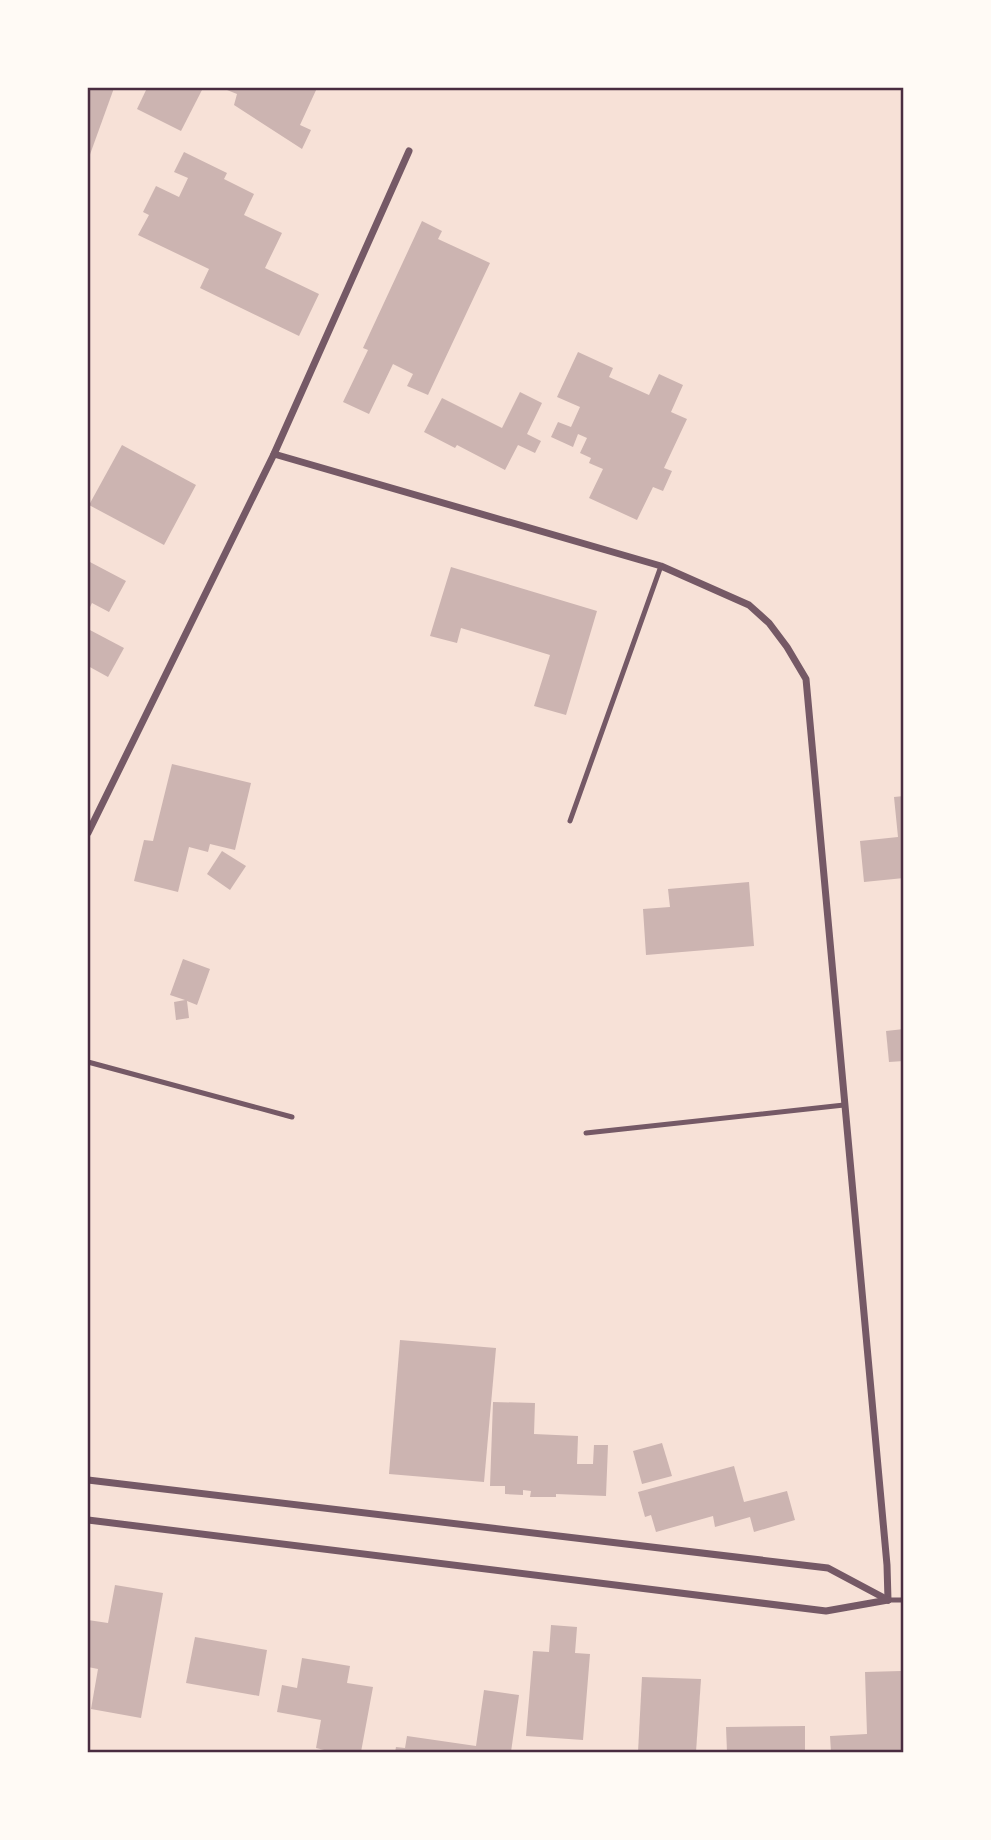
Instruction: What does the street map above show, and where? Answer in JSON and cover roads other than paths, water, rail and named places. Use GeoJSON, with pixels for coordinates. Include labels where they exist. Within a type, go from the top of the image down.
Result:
{"type":"FeatureCollection","features":[{"type":"Feature","properties":{"kind":"street"},"geometry":{"type":"LineString","coordinates":[[88,833],[274,454],[409,151]]}},
{"type":"Feature","properties":{"kind":"street"},"geometry":{"type":"LineString","coordinates":[[274,454],[662,566],[749,605],[769,623],[806,679],[887,1565],[888,1600]]}},
{"type":"Feature","properties":{"kind":"street"},"geometry":{"type":"LineString","coordinates":[[88,1480],[828,1568],[888,1600]]}},
{"type":"Feature","properties":{"kind":"street"},"geometry":{"type":"LineString","coordinates":[[88,1520],[826,1611],[888,1600]]}},
{"type":"Feature","properties":{"kind":"lane"},"geometry":{"type":"LineString","coordinates":[[570,821],[662,566]]}},
{"type":"Feature","properties":{"kind":"lane"},"geometry":{"type":"LineString","coordinates":[[88,1062],[292,1116]]}},
{"type":"Feature","properties":{"kind":"lane"},"geometry":{"type":"LineString","coordinates":[[586,1133],[845,1105]]}},
{"type":"Feature","properties":{"kind":"lane"},"geometry":{"type":"LineString","coordinates":[[888,1600],[904,1600]]}}]}
